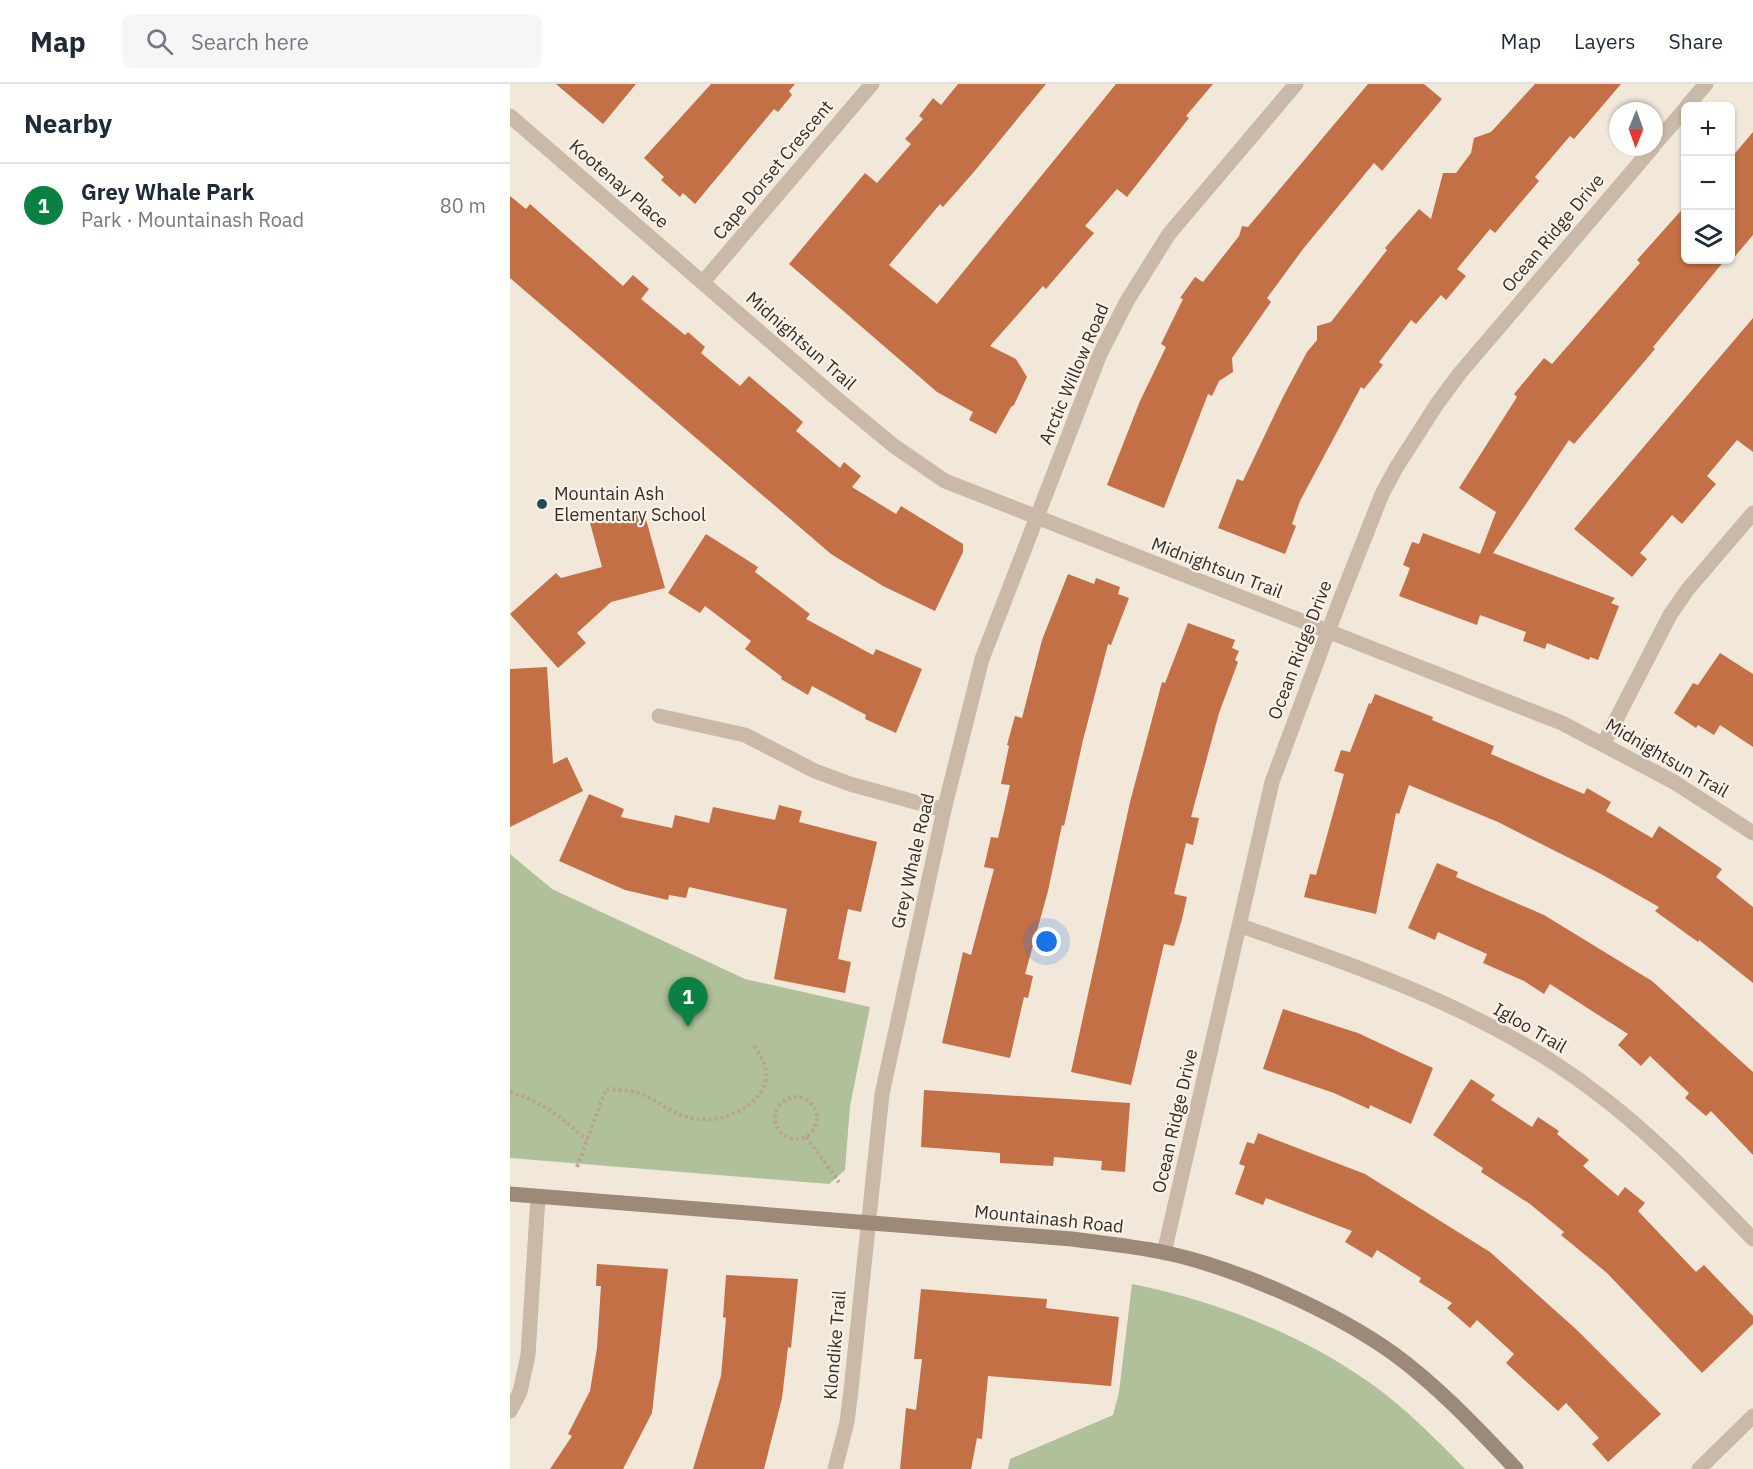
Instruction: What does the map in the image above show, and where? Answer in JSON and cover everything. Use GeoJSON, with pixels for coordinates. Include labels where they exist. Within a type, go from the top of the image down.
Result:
{"type":"FeatureCollection","features":[{"type":"Feature","properties":{"kind":"street","name":"Cape Dorset Crescent"},"geometry":{"type":"LineString","coordinates":[[703,282],[872,84]]}},
{"type":"Feature","properties":{"kind":"street","name":"Arctic Willow Road"},"geometry":{"type":"LineString","coordinates":[[1035,518],[1100,354],[1147,267],[1169,234],[1296,84]]}},
{"type":"Feature","properties":{"kind":"street","name":"Ocean Ridge Drive"},"geometry":{"type":"LineString","coordinates":[[1690,102],[1706,84]]}},
{"type":"Feature","properties":{"kind":"street","name":"Ocean Ridge Drive"},"geometry":{"type":"LineString","coordinates":[[1663,134],[1681,113]]}},
{"type":"Feature","properties":{"kind":"street","name":"Kootenay Place"},"geometry":{"type":"LineString","coordinates":[[510,116],[703,282]]}},
{"type":"Feature","properties":{"kind":"street","name":"Ocean Ridge Drive"},"geometry":{"type":"LineString","coordinates":[[1164,1253],[1241,926],[1272,782],[1382,494],[1437,404],[1645,156]]}},
{"type":"Feature","properties":{"kind":"street","name":"Midnightsun Trail"},"geometry":{"type":"LineString","coordinates":[[703,282],[836,398],[918,464],[945,481],[1562,723],[1604,743],[1674,782],[1753,833]]}},
{"type":"Feature","properties":{"kind":"street"},"geometry":{"type":"LineString","coordinates":[[1604,743],[1670,615],[1688,590],[1753,513]]}},
{"type":"Feature","properties":{"kind":"street","name":"Grey Whale Road"},"geometry":{"type":"LineString","coordinates":[[868,1223],[882,1094],[944,810],[982,659],[1035,518]]}},
{"type":"Feature","properties":{"kind":"street"},"geometry":{"type":"LineString","coordinates":[[660,716],[745,735],[814,771],[850,784],[944,810]]}},
{"type":"Feature","properties":{"kind":"street","name":"Igloo Trail"},"geometry":{"type":"LineString","coordinates":[[1241,926],[1400,983],[1446,1004],[1543,1056],[1589,1087],[1635,1124],[1674,1158],[1753,1239]]}},
{"type":"Feature","properties":{"kind":"street","name":"Mountainash Road"},"geometry":{"type":"LineString","coordinates":[[510,1194],[1072,1239],[1164,1253],[1267,1287],[1365,1335],[1394,1354],[1440,1393],[1516,1469]]}},
{"type":"Feature","properties":{"kind":"street"},"geometry":{"type":"LineString","coordinates":[[510,1411],[520,1392],[528,1354],[538,1197]]}},
{"type":"Feature","properties":{"kind":"street","name":"Klondike Trail"},"geometry":{"type":"LineString","coordinates":[[835,1469],[847,1422],[868,1223]]}},
{"type":"Feature","properties":{"kind":"street"},"geometry":{"type":"LineString","coordinates":[[1699,1469],[1753,1416]]}},
{"type":"Feature","properties":{"kind":"path"},"geometry":{"type":"LineString","coordinates":[[577,1167],[606,1089],[635,1092],[662,1102],[688,1118],[720,1117],[747,1107],[766,1085],[764,1064],[754,1046]]}},
{"type":"Feature","properties":{"kind":"path"},"geometry":{"type":"LineString","coordinates":[[510,1092],[532,1098],[561,1117],[587,1140]]}},
{"type":"Feature","properties":{"kind":"path"},"geometry":{"type":"LineString","coordinates":[[800,1097],[812,1104],[816,1110],[817,1123],[814,1130],[806,1137],[789,1138],[779,1130],[775,1117],[780,1104],[786,1099],[800,1097]]}},
{"type":"Feature","properties":{"kind":"path"},"geometry":{"type":"LineString","coordinates":[[806,1137],[839,1182]]}},
{"type":"Feature","properties":{"kind":"green space"},"geometry":{"type":"Polygon","coordinates":[[[510,854],[552,889],[745,979],[870,1007],[850,1106],[845,1170],[829,1184],[510,1158],[510,854]]]}},
{"type":"Feature","properties":{"kind":"green space"},"geometry":{"type":"Polygon","coordinates":[[[1132,1284],[1232,1312],[1296,1339],[1327,1356],[1357,1374],[1396,1403],[1427,1430],[1465,1469],[1008,1469],[1010,1459],[1113,1415],[1119,1392],[1132,1284]]]}},
{"type":"Feature","properties":{"kind":"building"},"geometry":{"type":"Polygon","coordinates":[[[556,84],[636,84],[603,124],[556,84]]]}},
{"type":"Feature","properties":{"kind":"building"},"geometry":{"type":"Polygon","coordinates":[[[711,84],[795,84],[789,91],[792,95],[778,112],[774,109],[695,204],[683,193],[680,197],[661,180],[664,177],[644,158],[711,84]]]}},
{"type":"Feature","properties":{"kind":"building"},"geometry":{"type":"Polygon","coordinates":[[[958,84],[1046,84],[973,173],[943,207],[940,204],[889,265],[937,304],[1116,84],[1213,84],[1186,116],[1189,118],[1127,197],[1117,189],[1085,226],[1094,233],[1046,289],[1043,286],[990,346],[1016,359],[1027,377],[1014,405],[996,434],[969,420],[973,412],[937,392],[789,264],[865,173],[877,183],[911,144],[905,139],[923,119],[919,116],[933,98],[941,105],[958,84]]]}},
{"type":"Feature","properties":{"kind":"building"},"geometry":{"type":"Polygon","coordinates":[[[1368,84],[1424,84],[1442,99],[1382,171],[1374,163],[1303,249],[1267,298],[1271,302],[1232,358],[1233,372],[1219,381],[1212,396],[1208,394],[1164,508],[1107,485],[1140,401],[1166,347],[1161,344],[1183,299],[1180,298],[1195,277],[1203,282],[1239,236],[1242,226],[1248,227],[1368,84]]]}},
{"type":"Feature","properties":{"kind":"building"},"geometry":{"type":"Polygon","coordinates":[[[1535,84],[1621,84],[1574,139],[1570,136],[1535,177],[1539,181],[1495,233],[1490,229],[1457,269],[1466,276],[1446,300],[1441,295],[1416,324],[1411,320],[1379,362],[1383,365],[1364,389],[1361,387],[1300,501],[1292,524],[1296,526],[1285,554],[1218,528],[1237,479],[1243,481],[1283,397],[1307,352],[1317,340],[1317,326],[1331,322],[1387,250],[1385,248],[1419,209],[1431,219],[1443,173],[1456,173],[1471,153],[1474,138],[1491,132],[1535,84]]]}},
{"type":"Feature","properties":{"kind":"building"},"geometry":{"type":"Polygon","coordinates":[[[1753,132],[1753,235],[1735,256],[1735,156],[1753,132]]]}},
{"type":"Feature","properties":{"kind":"building"},"geometry":{"type":"Polygon","coordinates":[[[510,196],[526,209],[530,204],[623,286],[633,275],[649,289],[641,299],[685,335],[688,332],[705,347],[701,353],[740,386],[749,376],[803,422],[796,431],[840,468],[844,462],[861,476],[852,487],[896,514],[901,506],[963,544],[963,552],[935,611],[883,586],[831,554],[510,278],[510,196]]]}},
{"type":"Feature","properties":{"kind":"building"},"geometry":{"type":"Polygon","coordinates":[[[1681,211],[1681,264],[1722,264],[1653,347],[1655,349],[1574,444],[1569,440],[1493,553],[1615,598],[1611,603],[1619,606],[1598,660],[1590,657],[1589,660],[1547,643],[1545,649],[1523,641],[1526,632],[1480,615],[1477,625],[1399,596],[1410,568],[1403,565],[1412,542],[1419,544],[1423,533],[1480,554],[1496,512],[1459,488],[1517,397],[1514,394],[1544,358],[1552,364],[1640,263],[1637,260],[1681,211]]]}},
{"type":"Feature","properties":{"kind":"building"},"geometry":{"type":"Polygon","coordinates":[[[1753,318],[1753,452],[1737,440],[1707,476],[1716,484],[1682,524],[1672,515],[1640,553],[1647,559],[1632,577],[1574,529],[1753,318]]]}},
{"type":"Feature","properties":{"kind":"building"},"geometry":{"type":"Polygon","coordinates":[[[644,512],[665,588],[611,602],[577,633],[586,643],[558,668],[510,614],[556,573],[561,578],[602,567],[590,523],[623,514],[628,516],[644,512]]]}},
{"type":"Feature","properties":{"kind":"building"},"geometry":{"type":"Polygon","coordinates":[[[706,534],[758,567],[755,572],[810,614],[806,619],[873,655],[876,649],[922,669],[896,733],[865,719],[866,715],[812,686],[808,695],[781,679],[782,677],[745,649],[751,641],[705,606],[700,613],[668,593],[706,534]]]}},
{"type":"Feature","properties":{"kind":"building"},"geometry":{"type":"Polygon","coordinates":[[[1068,574],[1094,584],[1096,578],[1120,587],[1118,594],[1129,598],[1111,645],[1108,644],[1083,740],[1048,891],[1025,974],[1033,976],[1028,998],[1024,997],[1010,1058],[942,1043],[963,952],[971,955],[994,869],[984,867],[991,837],[998,838],[1010,785],[1001,784],[1009,746],[1007,745],[1015,716],[1022,718],[1042,640],[1068,574]]]}},
{"type":"Feature","properties":{"kind":"building"},"geometry":{"type":"Polygon","coordinates":[[[1188,623],[1235,640],[1232,648],[1239,651],[1235,660],[1238,662],[1219,713],[1191,817],[1199,818],[1193,845],[1186,843],[1174,894],[1187,897],[1182,919],[1174,946],[1164,944],[1131,1085],[1071,1072],[1130,802],[1162,682],[1165,683],[1188,623]]]}},
{"type":"Feature","properties":{"kind":"building"},"geometry":{"type":"Polygon","coordinates":[[[1720,653],[1753,674],[1753,747],[1720,725],[1714,735],[1698,725],[1696,728],[1674,713],[1693,683],[1698,685],[1720,653]]]}},
{"type":"Feature","properties":{"kind":"building"},"geometry":{"type":"Polygon","coordinates":[[[547,667],[553,764],[567,757],[583,791],[510,827],[510,669],[547,667]]]}},
{"type":"Feature","properties":{"kind":"building"},"geometry":{"type":"Polygon","coordinates":[[[1375,694],[1433,717],[1432,720],[1494,746],[1491,754],[1584,794],[1587,788],[1611,802],[1606,811],[1652,838],[1659,826],[1722,869],[1716,877],[1753,907],[1753,983],[1699,940],[1698,942],[1655,911],[1659,907],[1601,874],[1498,822],[1409,785],[1399,814],[1396,813],[1376,914],[1304,897],[1310,874],[1316,875],[1344,774],[1334,771],[1341,750],[1350,752],[1369,703],[1371,704],[1375,694]]]}},
{"type":"Feature","properties":{"kind":"building"},"geometry":{"type":"Polygon","coordinates":[[[589,794],[624,809],[621,817],[672,828],[675,815],[709,823],[713,807],[775,820],[779,805],[802,811],[799,822],[877,842],[861,912],[848,909],[838,959],[851,962],[845,993],[774,979],[787,909],[689,887],[686,898],[669,895],[668,900],[625,890],[559,861],[589,794]]]}},
{"type":"Feature","properties":{"kind":"building"},"geometry":{"type":"Polygon","coordinates":[[[1437,863],[1458,872],[1456,877],[1544,915],[1652,981],[1753,1072],[1753,1155],[1711,1111],[1706,1116],[1685,1098],[1689,1093],[1650,1056],[1641,1066],[1618,1045],[1628,1034],[1550,984],[1544,994],[1524,981],[1483,963],[1487,954],[1438,932],[1435,940],[1408,928],[1437,863]]]}},
{"type":"Feature","properties":{"kind":"building"},"geometry":{"type":"Polygon","coordinates":[[[1283,1009],[1358,1033],[1433,1068],[1411,1124],[1370,1105],[1369,1109],[1334,1093],[1263,1069],[1283,1009]]]}},
{"type":"Feature","properties":{"kind":"building"},"geometry":{"type":"Polygon","coordinates":[[[1471,1079],[1495,1095],[1491,1100],[1532,1127],[1538,1117],[1559,1131],[1557,1134],[1589,1160],[1583,1166],[1618,1196],[1625,1187],[1645,1203],[1638,1211],[1696,1272],[1704,1265],[1753,1316],[1753,1324],[1702,1373],[1607,1273],[1561,1235],[1564,1232],[1530,1204],[1481,1172],[1483,1168],[1433,1135],[1471,1079]]]}},
{"type":"Feature","properties":{"kind":"building"},"geometry":{"type":"Polygon","coordinates":[[[924,1090],[1130,1103],[1125,1172],[1101,1170],[1102,1161],[1054,1157],[1053,1166],[1000,1163],[1000,1153],[921,1147],[924,1090]]]}},
{"type":"Feature","properties":{"kind":"building"},"geometry":{"type":"Polygon","coordinates":[[[1258,1133],[1365,1174],[1490,1252],[1578,1331],[1661,1414],[1608,1462],[1592,1444],[1599,1438],[1566,1403],[1558,1411],[1506,1363],[1514,1354],[1477,1320],[1470,1328],[1447,1308],[1452,1303],[1419,1282],[1421,1278],[1377,1250],[1372,1258],[1345,1242],[1352,1231],[1266,1198],[1263,1205],[1235,1194],[1245,1166],[1239,1164],[1247,1142],[1254,1144],[1258,1133]]]}},
{"type":"Feature","properties":{"kind":"building"},"geometry":{"type":"Polygon","coordinates":[[[597,1264],[668,1269],[652,1413],[623,1469],[550,1469],[572,1436],[568,1434],[590,1391],[597,1348],[601,1286],[596,1286],[597,1264]]]}},
{"type":"Feature","properties":{"kind":"building"},"geometry":{"type":"Polygon","coordinates":[[[726,1275],[798,1279],[791,1348],[788,1347],[782,1398],[764,1469],[693,1469],[721,1376],[726,1318],[723,1317],[726,1275]]]}},
{"type":"Feature","properties":{"kind":"building"},"geometry":{"type":"Polygon","coordinates":[[[921,1289],[1047,1299],[1046,1308],[1119,1317],[1111,1386],[988,1376],[982,1439],[977,1438],[971,1469],[900,1469],[906,1408],[916,1410],[922,1359],[914,1359],[921,1289]]]}},
{"type":"Feature","properties":{"kind":"place","name":"Mountain Ash Elementary School"},"geometry":{"type":"Point","coordinates":[542,504]}},
{"type":"Feature","properties":{"kind":"place","name":"Grey Whale Park"},"geometry":{"type":"Point","coordinates":[688,1027]}}]}
